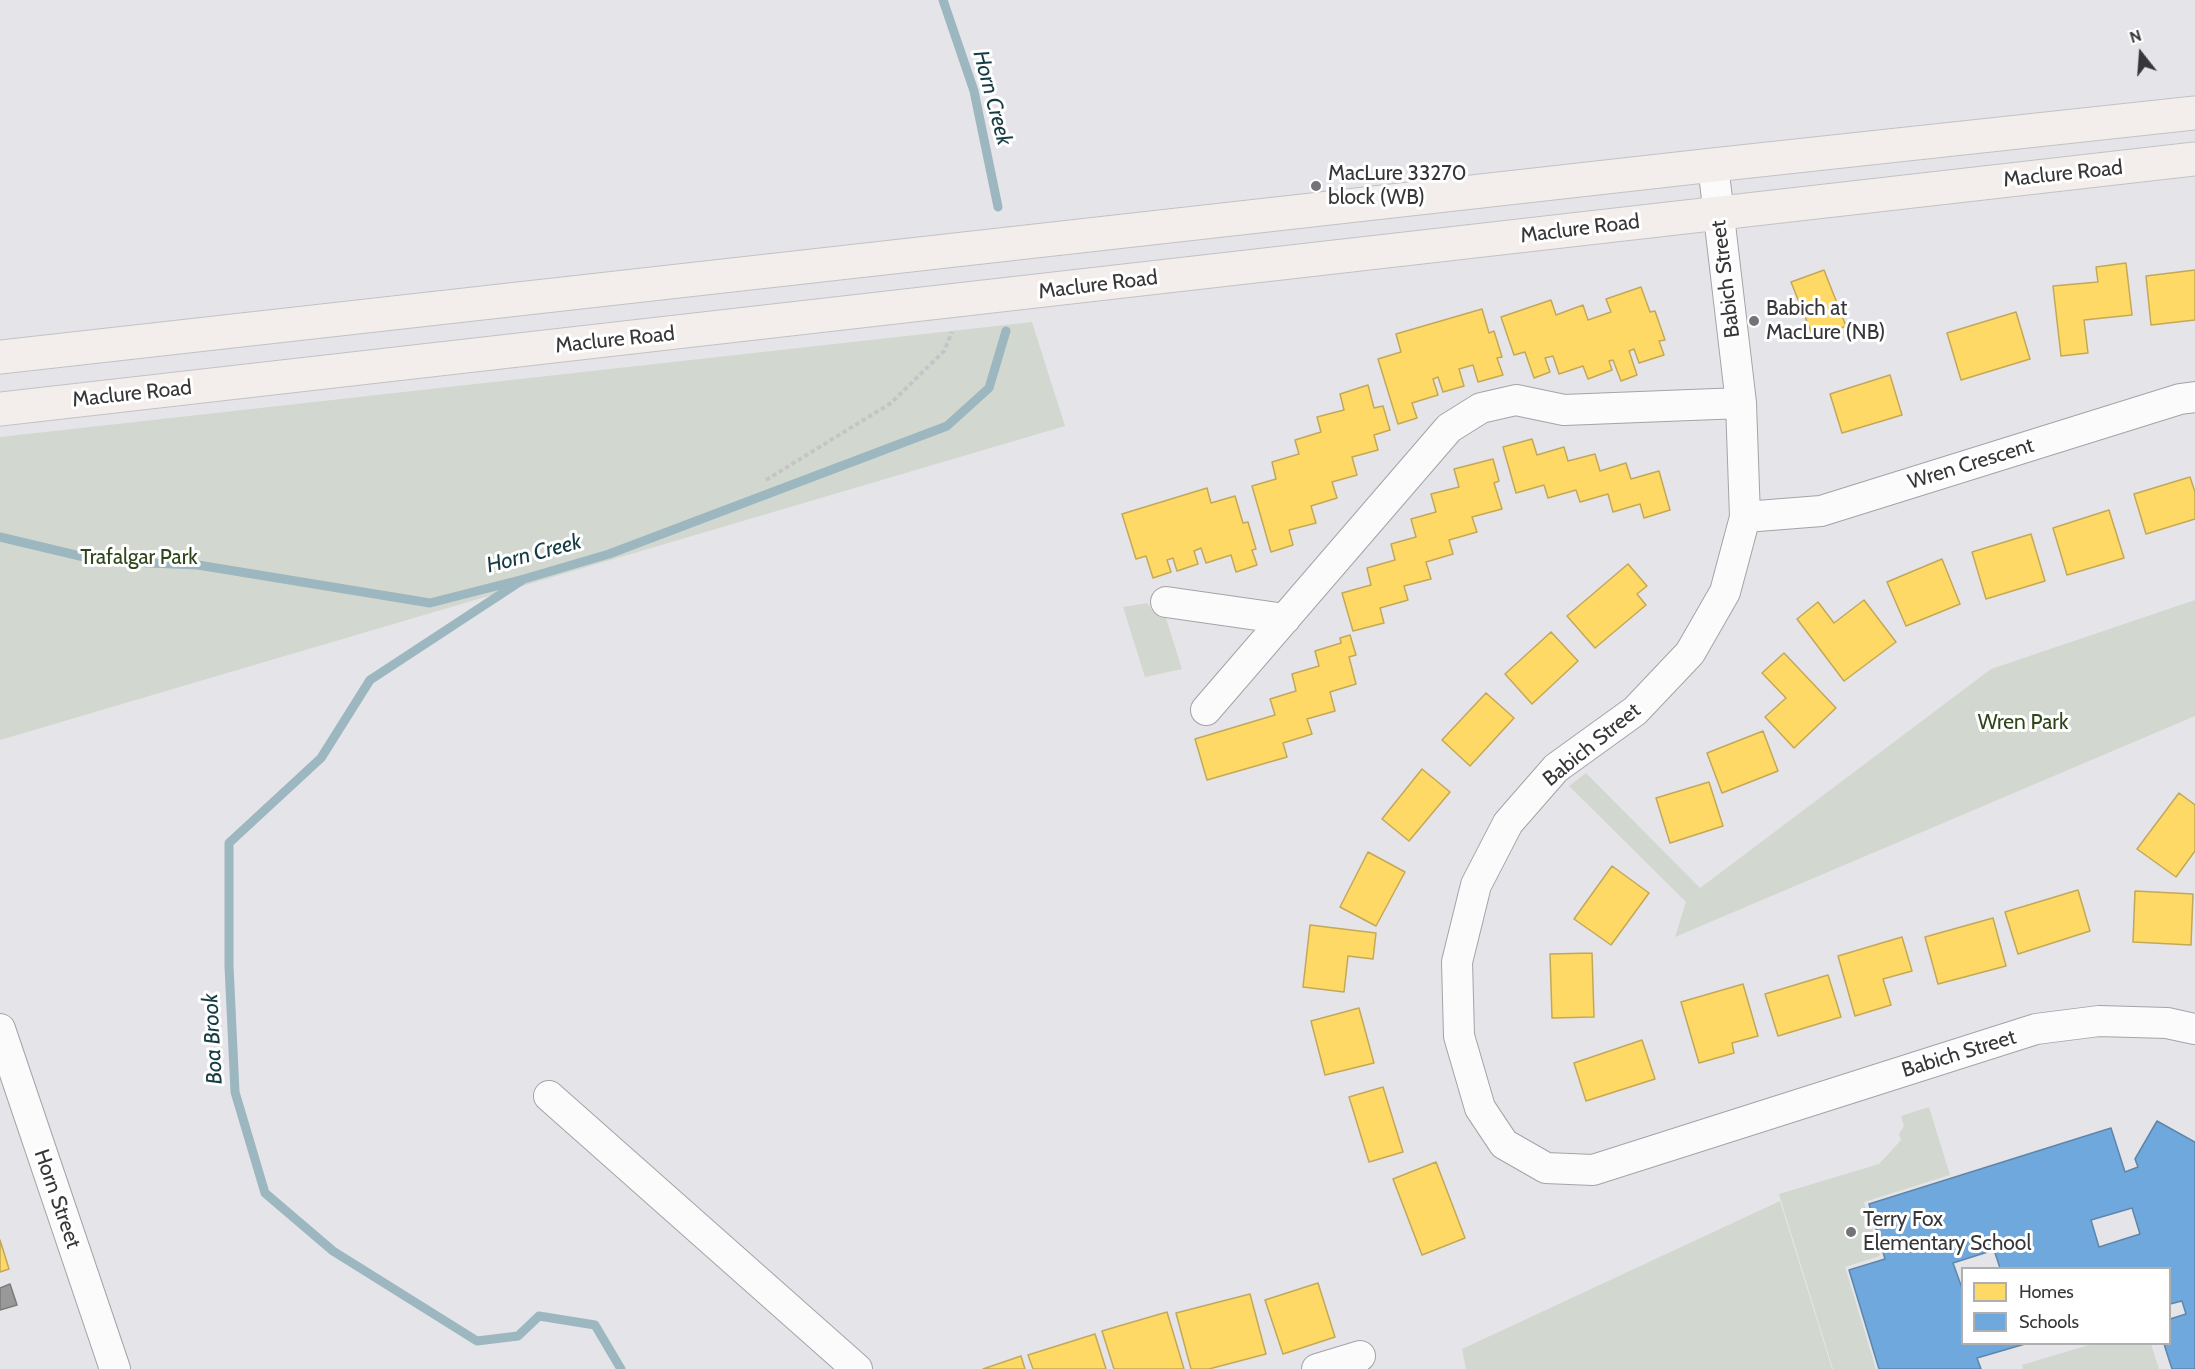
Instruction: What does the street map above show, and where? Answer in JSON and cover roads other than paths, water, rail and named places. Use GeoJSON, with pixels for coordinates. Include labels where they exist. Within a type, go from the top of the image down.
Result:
{"type":"FeatureCollection","features":[{"type":"Feature","properties":{"kind":"main road"},"geometry":{"type":"LineString","coordinates":[[0,357],[2195,113]]}},
{"type":"Feature","properties":{"kind":"main road","name":"Maclure Road"},"geometry":{"type":"LineString","coordinates":[[0,409],[2195,159]]}},
{"type":"Feature","properties":{"kind":"street","name":"Babich Street"},"geometry":{"type":"LineString","coordinates":[[1713,165],[1741,404],[1745,517],[1725,592],[1690,653],[1635,711],[1556,768],[1508,823],[1476,885],[1457,962],[1459,1036],[1480,1108],[1504,1144],[1546,1168],[1593,1170],[2037,1029],[2099,1021],[2167,1023],[2195,1029]]}},
{"type":"Feature","properties":{"kind":"street","name":"Wren Crescent"},"geometry":{"type":"LineString","coordinates":[[1745,517],[1821,511],[2180,399],[2195,397]]}},
{"type":"Feature","properties":{"kind":"street"},"geometry":{"type":"LineString","coordinates":[[1206,710],[1449,428],[1481,408],[1516,400],[1564,410],[1741,404]]}},
{"type":"Feature","properties":{"kind":"street"},"geometry":{"type":"LineString","coordinates":[[1167,602],[1285,619]]}},
{"type":"Feature","properties":{"kind":"street","name":"Horn Street"},"geometry":{"type":"LineString","coordinates":[[0,1029],[115,1369]]}},
{"type":"Feature","properties":{"kind":"street"},"geometry":{"type":"LineString","coordinates":[[549,1096],[857,1369]]}},
{"type":"Feature","properties":{"kind":"street"},"geometry":{"type":"LineString","coordinates":[[1317,1369],[1360,1356]]}},
{"type":"Feature","properties":{"kind":"waterway","name":"Horn Creek"},"geometry":{"type":"LineString","coordinates":[[943,0],[974,91],[998,207]]}},
{"type":"Feature","properties":{"kind":"waterway","name":"Horn Creek"},"geometry":{"type":"LineString","coordinates":[[0,537],[101,561],[198,565],[430,603],[609,554],[947,426],[989,388],[1006,331]]}},
{"type":"Feature","properties":{"kind":"waterway","name":"Boa Brook"},"geometry":{"type":"LineString","coordinates":[[524,579],[370,680],[321,758],[229,843],[229,966],[235,1092],[265,1193],[333,1251],[477,1341],[518,1336],[539,1316],[595,1325],[621,1369]]}},
{"type":"Feature","properties":{"kind":"place","name":"MacLure 33270 block (WB)"},"geometry":{"type":"Point","coordinates":[1316,186]}},
{"type":"Feature","properties":{"kind":"place","name":"Babich at MacLure (NB)"},"geometry":{"type":"Point","coordinates":[1754,321]}},
{"type":"Feature","properties":{"kind":"place","name":"Terry Fox Elementary School"},"geometry":{"type":"Point","coordinates":[1851,1232]}},
{"type":"Feature","properties":{"kind":"park label","name":"Trafalgar Park"},"geometry":{"type":"Point","coordinates":[139,558]}},
{"type":"Feature","properties":{"kind":"park label","name":"Wren Park"},"geometry":{"type":"Point","coordinates":[2023,723]}}]}
